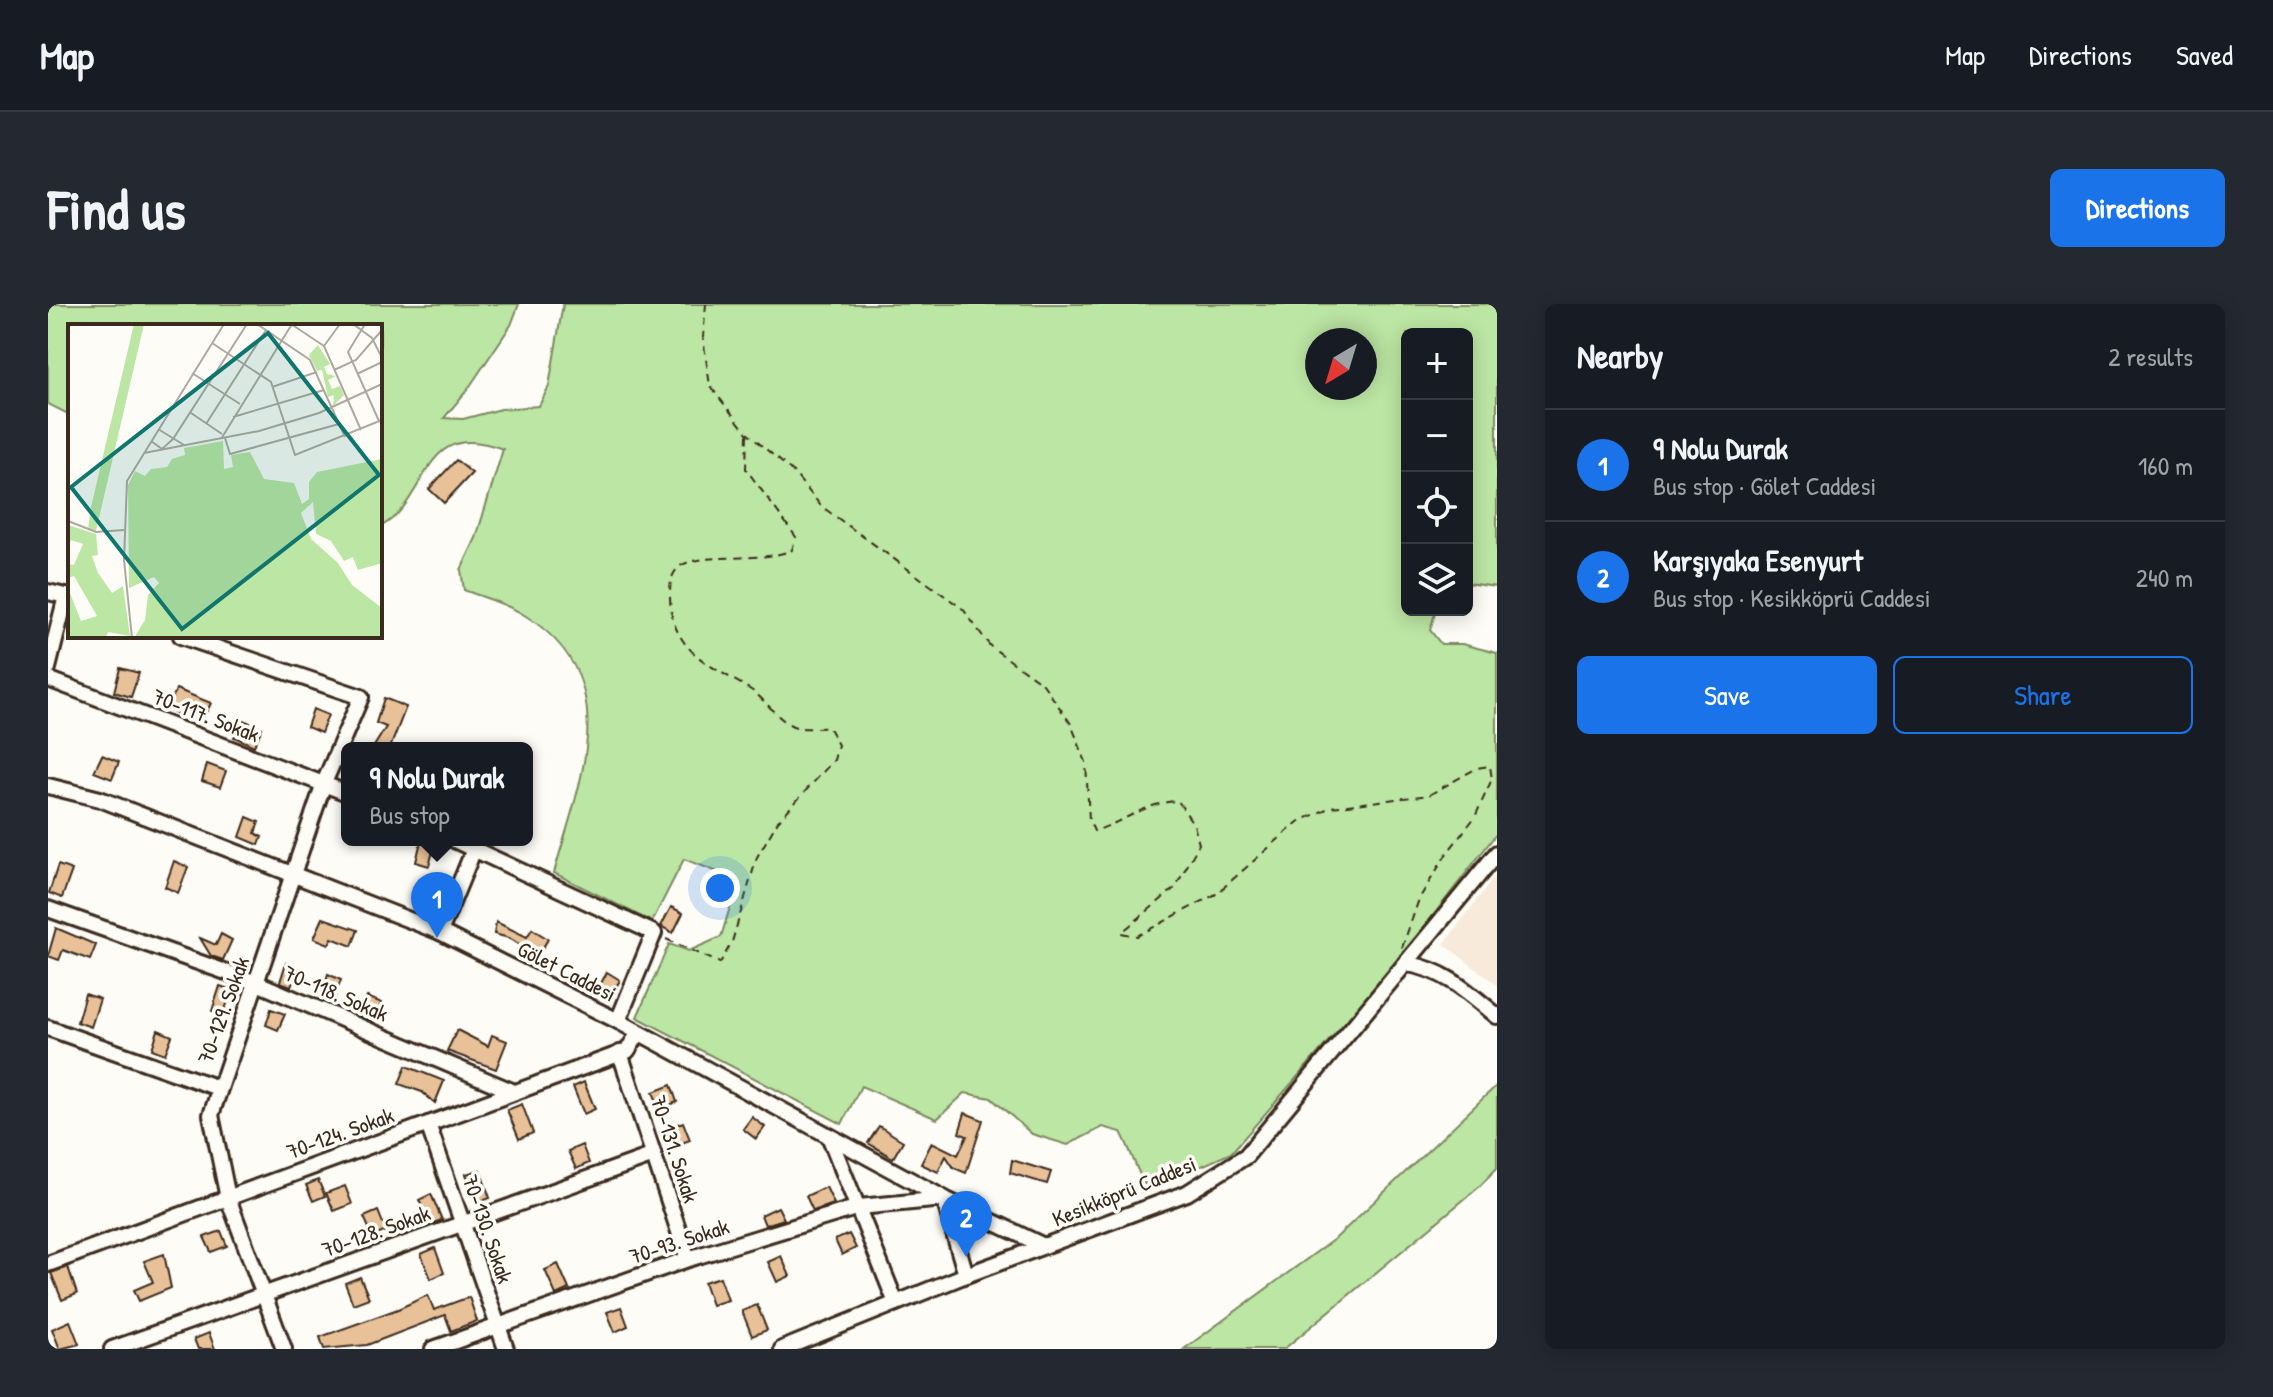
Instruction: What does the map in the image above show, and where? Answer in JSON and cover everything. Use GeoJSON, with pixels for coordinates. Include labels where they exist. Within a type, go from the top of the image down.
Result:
{"type":"FeatureCollection","features":[{"type":"Feature","properties":{"kind":"street"},"geometry":{"type":"LineString","coordinates":[[48,592],[68,597],[48,668]]}},
{"type":"Feature","properties":{"kind":"street","name":"70-129. Sokak"},"geometry":{"type":"LineString","coordinates":[[187,638],[361,697],[342,742]]}},
{"type":"Feature","properties":{"kind":"street","name":"70-117. Sokak"},"geometry":{"type":"LineString","coordinates":[[48,679],[341,790]]}},
{"type":"Feature","properties":{"kind":"street","name":"70-129. Sokak"},"geometry":{"type":"LineString","coordinates":[[284,1349],[228,1198],[211,1115],[218,1088],[296,876],[324,783],[341,743]]}},
{"type":"Feature","properties":{"kind":"street","name":"Gölet Caddesi"},"geometry":{"type":"LineString","coordinates":[[48,786],[100,799],[440,932],[618,1021],[944,1199],[1044,1246]]}},
{"type":"Feature","properties":{"kind":"street"},"geometry":{"type":"LineString","coordinates":[[467,846],[654,933],[618,1021]]}},
{"type":"Feature","properties":{"kind":"street"},"geometry":{"type":"LineString","coordinates":[[440,932],[474,849]]}},
{"type":"Feature","properties":{"kind":"street","name":"Kesikköprü Caddesi"},"geometry":{"type":"LineString","coordinates":[[782,1349],[966,1275],[1187,1193],[1246,1156],[1497,853]]}},
{"type":"Feature","properties":{"kind":"street","name":"70-118. Sokak"},"geometry":{"type":"LineString","coordinates":[[48,909],[257,983],[514,1092]]}},
{"type":"Feature","properties":{"kind":"street"},"geometry":{"type":"LineString","coordinates":[[1408,964],[1428,967],[1450,978],[1497,1016]]}},
{"type":"Feature","properties":{"kind":"street"},"geometry":{"type":"LineString","coordinates":[[48,1028],[218,1088]]}},
{"type":"Feature","properties":{"kind":"street","name":"70-124. Sokak"},"geometry":{"type":"LineString","coordinates":[[48,1264],[627,1051],[639,1033]]}},
{"type":"Feature","properties":{"kind":"street","name":"70-131. Sokak"},"geometry":{"type":"LineString","coordinates":[[620,1053],[688,1259]]}},
{"type":"Feature","properties":{"kind":"street","name":"70-130. Sokak"},"geometry":{"type":"LineString","coordinates":[[428,1124],[506,1349]]}},
{"type":"Feature","properties":{"kind":"street"},"geometry":{"type":"LineString","coordinates":[[829,1136],[896,1303]]}},
{"type":"Feature","properties":{"kind":"street","name":"70-128. Sokak"},"geometry":{"type":"LineString","coordinates":[[112,1349],[654,1155]]}},
{"type":"Feature","properties":{"kind":"street"},"geometry":{"type":"LineString","coordinates":[[944,1199],[966,1275]]}},
{"type":"Feature","properties":{"kind":"street","name":"70-93. Sokak"},"geometry":{"type":"LineString","coordinates":[[433,1349],[688,1259],[859,1207],[944,1199]]}},
{"type":"Feature","properties":{"kind":"path"},"geometry":{"type":"LineString","coordinates":[[706,304],[703,338],[710,386],[747,433],[793,472],[821,506],[963,609],[990,646],[1043,684],[1071,724],[1086,762],[1089,820],[1094,831],[1115,825],[1157,802],[1178,801],[1194,825],[1199,844],[1175,888],[1121,933],[1137,936],[1216,894],[1298,822],[1331,807],[1429,795],[1477,768],[1490,766],[1492,779],[1475,817],[1447,853],[1419,899],[1400,944],[1408,964]]}},
{"type":"Feature","properties":{"kind":"path"},"geometry":{"type":"LineString","coordinates":[[654,933],[706,960],[720,963],[732,942],[757,857],[778,821],[834,760],[838,745],[829,728],[792,726],[751,690],[724,678],[691,652],[670,614],[670,584],[676,570],[690,559],[776,557],[792,550],[796,537],[746,469],[747,433]]}},
{"type":"Feature","properties":{"kind":"shaded area"},"geometry":{"type":"Polygon","coordinates":[[[1497,873],[1497,985],[1444,944],[1497,873]]]}},
{"type":"Feature","properties":{"kind":"green space"},"geometry":{"type":"Polygon","coordinates":[[[48,304],[519,304],[511,325],[468,389],[444,418],[463,419],[501,409],[539,406],[549,386],[563,304],[1497,304],[1497,587],[1473,584],[1473,328],[1401,328],[1401,616],[1434,616],[1430,630],[1441,644],[1462,644],[1497,653],[1497,833],[1393,967],[1231,1153],[1148,1190],[1121,1132],[1103,1127],[1068,1145],[1032,1134],[991,1098],[965,1093],[937,1119],[861,1086],[842,1124],[637,1017],[669,944],[689,951],[721,937],[737,884],[723,874],[684,859],[652,922],[554,873],[583,766],[587,732],[585,699],[575,667],[554,639],[514,609],[464,590],[461,570],[476,538],[503,449],[476,442],[456,444],[441,452],[397,515],[382,526],[382,324],[68,324],[68,414],[48,404],[48,304]]]}},
{"type":"Feature","properties":{"kind":"green space"},"geometry":{"type":"Polygon","coordinates":[[[1497,1085],[1497,1168],[1479,1187],[1284,1349],[1184,1349],[1337,1237],[1497,1085]]]}},
{"type":"Feature","properties":{"kind":"building"},"geometry":{"type":"Polygon","coordinates":[[[456,460],[472,473],[444,503],[429,489],[456,460]]]}},
{"type":"Feature","properties":{"kind":"building"},"geometry":{"type":"Polygon","coordinates":[[[120,668],[139,673],[131,697],[114,692],[120,668]]]}},
{"type":"Feature","properties":{"kind":"building"},"geometry":{"type":"Polygon","coordinates":[[[176,689],[211,703],[202,722],[168,710],[176,689]]]}},
{"type":"Feature","properties":{"kind":"building"},"geometry":{"type":"Polygon","coordinates":[[[384,698],[406,707],[392,742],[377,742],[386,727],[376,723],[384,698]]]}},
{"type":"Feature","properties":{"kind":"building"},"geometry":{"type":"Polygon","coordinates":[[[313,709],[328,715],[321,733],[307,727],[313,709]]]}},
{"type":"Feature","properties":{"kind":"building"},"geometry":{"type":"Polygon","coordinates":[[[243,720],[262,728],[254,746],[234,737],[243,720]]]}},
{"type":"Feature","properties":{"kind":"building"},"geometry":{"type":"Polygon","coordinates":[[[102,755],[119,762],[112,779],[94,772],[102,755]]]}},
{"type":"Feature","properties":{"kind":"building"},"geometry":{"type":"Polygon","coordinates":[[[207,764],[226,771],[220,787],[202,781],[207,764]]]}},
{"type":"Feature","properties":{"kind":"building"},"geometry":{"type":"Polygon","coordinates":[[[247,817],[259,822],[255,833],[262,837],[259,845],[240,837],[247,817]]]}},
{"type":"Feature","properties":{"kind":"building"},"geometry":{"type":"Polygon","coordinates":[[[420,846],[434,846],[429,866],[416,862],[420,846]]]}},
{"type":"Feature","properties":{"kind":"building"},"geometry":{"type":"Polygon","coordinates":[[[174,861],[188,867],[178,893],[165,887],[174,861]]]}},
{"type":"Feature","properties":{"kind":"building"},"geometry":{"type":"Polygon","coordinates":[[[58,865],[72,870],[62,898],[49,893],[58,865]]]}},
{"type":"Feature","properties":{"kind":"building"},"geometry":{"type":"Polygon","coordinates":[[[671,907],[683,913],[673,933],[661,926],[671,907]]]}},
{"type":"Feature","properties":{"kind":"building"},"geometry":{"type":"Polygon","coordinates":[[[323,918],[358,930],[352,946],[332,938],[329,944],[314,938],[323,918]]]}},
{"type":"Feature","properties":{"kind":"building"},"geometry":{"type":"Polygon","coordinates":[[[496,922],[527,937],[532,929],[548,939],[538,956],[509,938],[494,934],[496,922]]]}},
{"type":"Feature","properties":{"kind":"building"},"geometry":{"type":"Polygon","coordinates":[[[56,928],[96,945],[90,960],[63,950],[59,960],[48,956],[56,928]]]}},
{"type":"Feature","properties":{"kind":"building"},"geometry":{"type":"Polygon","coordinates":[[[221,934],[232,940],[223,960],[211,956],[200,938],[216,945],[221,934]]]}},
{"type":"Feature","properties":{"kind":"building"},"geometry":{"type":"Polygon","coordinates":[[[286,963],[298,968],[291,986],[280,982],[286,963]]]}},
{"type":"Feature","properties":{"kind":"building"},"geometry":{"type":"Polygon","coordinates":[[[607,972],[620,980],[611,996],[598,989],[607,972]]]}},
{"type":"Feature","properties":{"kind":"building"},"geometry":{"type":"Polygon","coordinates":[[[328,974],[341,980],[332,1004],[320,999],[328,974]]]}},
{"type":"Feature","properties":{"kind":"building"},"geometry":{"type":"Polygon","coordinates":[[[220,986],[232,990],[223,1015],[212,1011],[220,986]]]}},
{"type":"Feature","properties":{"kind":"building"},"geometry":{"type":"Polygon","coordinates":[[[85,994],[100,999],[91,1027],[77,1022],[85,994]]]}},
{"type":"Feature","properties":{"kind":"building"},"geometry":{"type":"Polygon","coordinates":[[[367,997],[382,1003],[374,1021],[359,1014],[367,997]]]}},
{"type":"Feature","properties":{"kind":"building"},"geometry":{"type":"Polygon","coordinates":[[[271,1009],[285,1014],[278,1030],[266,1025],[271,1009]]]}},
{"type":"Feature","properties":{"kind":"building"},"geometry":{"type":"Polygon","coordinates":[[[158,1030],[172,1036],[165,1054],[152,1049],[158,1030]]]}},
{"type":"Feature","properties":{"kind":"building"},"geometry":{"type":"Polygon","coordinates":[[[457,1030],[488,1046],[492,1035],[507,1041],[496,1069],[447,1051],[457,1030]]]}},
{"type":"Feature","properties":{"kind":"building"},"geometry":{"type":"Polygon","coordinates":[[[406,1066],[444,1081],[435,1103],[422,1092],[399,1084],[406,1066]]]}},
{"type":"Feature","properties":{"kind":"building"},"geometry":{"type":"Polygon","coordinates":[[[584,1082],[595,1109],[584,1114],[573,1087],[584,1082]]]}},
{"type":"Feature","properties":{"kind":"building"},"geometry":{"type":"Polygon","coordinates":[[[671,1085],[677,1102],[660,1109],[653,1092],[671,1085]]]}},
{"type":"Feature","properties":{"kind":"building"},"geometry":{"type":"Polygon","coordinates":[[[522,1104],[533,1133],[519,1139],[507,1110],[522,1104]]]}},
{"type":"Feature","properties":{"kind":"building"},"geometry":{"type":"Polygon","coordinates":[[[965,1113],[983,1120],[966,1173],[954,1168],[946,1156],[938,1172],[921,1164],[932,1142],[958,1155],[967,1136],[959,1133],[965,1113]]]}},
{"type":"Feature","properties":{"kind":"building"},"geometry":{"type":"Polygon","coordinates":[[[752,1117],[765,1127],[756,1139],[743,1129],[752,1117]]]}},
{"type":"Feature","properties":{"kind":"building"},"geometry":{"type":"Polygon","coordinates":[[[683,1122],[690,1140],[674,1146],[666,1129],[683,1122]]]}},
{"type":"Feature","properties":{"kind":"building"},"geometry":{"type":"Polygon","coordinates":[[[879,1126],[903,1141],[893,1158],[868,1143],[879,1126]]]}},
{"type":"Feature","properties":{"kind":"building"},"geometry":{"type":"Polygon","coordinates":[[[582,1145],[589,1163],[576,1169],[568,1151],[582,1145]]]}},
{"type":"Feature","properties":{"kind":"building"},"geometry":{"type":"Polygon","coordinates":[[[1012,1160],[1051,1172],[1047,1184],[1010,1173],[1012,1160]]]}},
{"type":"Feature","properties":{"kind":"building"},"geometry":{"type":"Polygon","coordinates":[[[480,1170],[490,1198],[477,1203],[466,1174],[480,1170]]]}},
{"type":"Feature","properties":{"kind":"building"},"geometry":{"type":"Polygon","coordinates":[[[318,1180],[325,1196],[313,1201],[306,1185],[318,1180]]]}},
{"type":"Feature","properties":{"kind":"building"},"geometry":{"type":"Polygon","coordinates":[[[345,1186],[352,1204],[334,1211],[326,1193],[345,1186]]]}},
{"type":"Feature","properties":{"kind":"building"},"geometry":{"type":"Polygon","coordinates":[[[826,1187],[834,1204],[813,1211],[806,1196],[826,1187]]]}},
{"type":"Feature","properties":{"kind":"building"},"geometry":{"type":"Polygon","coordinates":[[[431,1194],[442,1220],[430,1224],[419,1200],[431,1194]]]}},
{"type":"Feature","properties":{"kind":"building"},"geometry":{"type":"Polygon","coordinates":[[[778,1207],[784,1219],[765,1225],[761,1215],[778,1207]]]}},
{"type":"Feature","properties":{"kind":"building"},"geometry":{"type":"Polygon","coordinates":[[[378,1211],[386,1231],[373,1237],[364,1217],[378,1211]]]}},
{"type":"Feature","properties":{"kind":"building"},"geometry":{"type":"Polygon","coordinates":[[[221,1231],[227,1246],[211,1252],[204,1237],[221,1231]]]}},
{"type":"Feature","properties":{"kind":"building"},"geometry":{"type":"Polygon","coordinates":[[[849,1234],[856,1248],[842,1255],[835,1240],[849,1234]]]}},
{"type":"Feature","properties":{"kind":"building"},"geometry":{"type":"Polygon","coordinates":[[[435,1248],[444,1273],[431,1279],[421,1254],[435,1248]]]}},
{"type":"Feature","properties":{"kind":"building"},"geometry":{"type":"Polygon","coordinates":[[[164,1254],[171,1288],[139,1301],[134,1290],[153,1282],[144,1261],[164,1254]]]}},
{"type":"Feature","properties":{"kind":"building"},"geometry":{"type":"Polygon","coordinates":[[[781,1256],[790,1276],[777,1282],[768,1262],[781,1256]]]}},
{"type":"Feature","properties":{"kind":"building"},"geometry":{"type":"Polygon","coordinates":[[[558,1264],[569,1289],[556,1295],[545,1270],[558,1264]]]}},
{"type":"Feature","properties":{"kind":"building"},"geometry":{"type":"Polygon","coordinates":[[[68,1267],[77,1294],[62,1300],[51,1273],[68,1267]]]}},
{"type":"Feature","properties":{"kind":"building"},"geometry":{"type":"Polygon","coordinates":[[[360,1277],[369,1298],[353,1304],[345,1283],[360,1277]]]}},
{"type":"Feature","properties":{"kind":"building"},"geometry":{"type":"Polygon","coordinates":[[[720,1277],[728,1300],[712,1305],[704,1282],[720,1277]]]}},
{"type":"Feature","properties":{"kind":"building"},"geometry":{"type":"Polygon","coordinates":[[[428,1295],[434,1310],[469,1297],[477,1321],[451,1331],[445,1315],[367,1345],[324,1349],[320,1337],[428,1295]]]}},
{"type":"Feature","properties":{"kind":"building"},"geometry":{"type":"Polygon","coordinates":[[[757,1305],[767,1330],[752,1336],[742,1311],[757,1305]]]}},
{"type":"Feature","properties":{"kind":"building"},"geometry":{"type":"Polygon","coordinates":[[[621,1307],[628,1326],[615,1332],[607,1312],[621,1307]]]}},
{"type":"Feature","properties":{"kind":"building"},"geometry":{"type":"Polygon","coordinates":[[[70,1321],[79,1344],[60,1349],[52,1329],[70,1321]]]}},
{"type":"Feature","properties":{"kind":"building"},"geometry":{"type":"Polygon","coordinates":[[[209,1333],[215,1349],[198,1349],[194,1339],[209,1333]]]}},
{"type":"Feature","properties":{"kind":"place","name":"9 Nolu Durak"},"geometry":{"type":"Point","coordinates":[437,938]}},
{"type":"Feature","properties":{"kind":"place","name":"Karşıyaka Esenyurt"},"geometry":{"type":"Point","coordinates":[966,1257]}}]}
